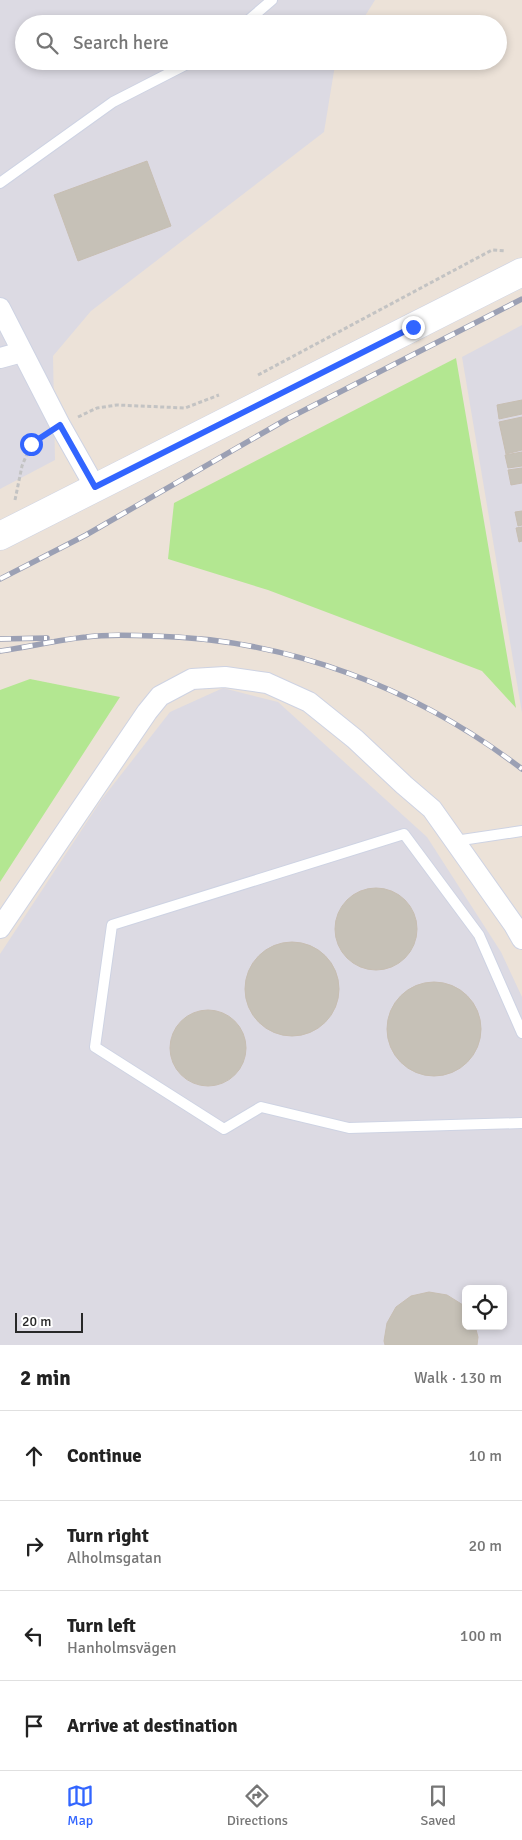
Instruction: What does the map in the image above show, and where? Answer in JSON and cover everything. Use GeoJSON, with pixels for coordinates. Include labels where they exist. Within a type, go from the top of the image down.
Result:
{"type":"FeatureCollection","features":[{"type":"Feature","properties":{"kind":"street"},"geometry":{"type":"LineString","coordinates":[[0,536],[518,261]]}},
{"type":"Feature","properties":{"kind":"street"},"geometry":{"type":"LineString","coordinates":[[0,308],[60,425],[95,487]]}},
{"type":"Feature","properties":{"kind":"street"},"geometry":{"type":"LineString","coordinates":[[0,358],[22,352]]}},
{"type":"Feature","properties":{"kind":"street"},"geometry":{"type":"LineString","coordinates":[[0,928],[147,712],[160,696],[192,679],[225,678],[267,683],[309,702],[356,739],[432,809],[522,939]]}},
{"type":"Feature","properties":{"kind":"lane"},"geometry":{"type":"LineString","coordinates":[[254,15],[272,0]]}},
{"type":"Feature","properties":{"kind":"lane"},"geometry":{"type":"LineString","coordinates":[[0,183],[113,102],[175,70]]}},
{"type":"Feature","properties":{"kind":"lane"},"geometry":{"type":"LineString","coordinates":[[455,840],[522,831]]}},
{"type":"Feature","properties":{"kind":"lane"},"geometry":{"type":"LineString","coordinates":[[522,1033],[479,935],[404,834],[112,925],[95,1047],[224,1129],[261,1108],[348,1128],[522,1123]]}},
{"type":"Feature","properties":{"kind":"path"},"geometry":{"type":"LineString","coordinates":[[251,379],[492,250],[518,261]]}},
{"type":"Feature","properties":{"kind":"path"},"geometry":{"type":"LineString","coordinates":[[12,504],[16,498],[22,466],[31,444],[60,425],[97,408],[118,406],[186,408],[225,392]]}},
{"type":"Feature","properties":{"kind":"shaded area"},"geometry":{"type":"Polygon","coordinates":[[[0,0],[375,0],[366,15],[15,15],[15,70],[334,70],[324,132],[91,311],[53,356],[55,460],[0,489],[0,0]]]}},
{"type":"Feature","properties":{"kind":"shaded area"},"geometry":{"type":"Polygon","coordinates":[[[522,325],[522,713],[462,357],[522,325]]]}},
{"type":"Feature","properties":{"kind":"shaded area"},"geometry":{"type":"Polygon","coordinates":[[[223,688],[278,702],[427,837],[501,952],[522,997],[522,1345],[0,1345],[0,954],[102,799],[170,712],[223,688]]]}},
{"type":"Feature","properties":{"kind":"green space"},"geometry":{"type":"Polygon","coordinates":[[[456,358],[516,708],[482,671],[268,590],[168,559],[174,503],[456,358]]]}},
{"type":"Feature","properties":{"kind":"green space"},"geometry":{"type":"Polygon","coordinates":[[[30,679],[120,697],[0,882],[0,690],[30,679]]]}},
{"type":"Feature","properties":{"kind":"building"},"geometry":{"type":"Polygon","coordinates":[[[147,161],[171,226],[78,261],[54,195],[147,161]]]}},
{"type":"Feature","properties":{"kind":"building"},"geometry":{"type":"Polygon","coordinates":[[[522,400],[522,414],[499,419],[497,405],[522,400]]]}},
{"type":"Feature","properties":{"kind":"building"},"geometry":{"type":"Polygon","coordinates":[[[522,417],[522,450],[506,454],[499,422],[522,417]]]}},
{"type":"Feature","properties":{"kind":"building"},"geometry":{"type":"Polygon","coordinates":[[[522,452],[522,466],[508,468],[505,455],[522,452]]]}},
{"type":"Feature","properties":{"kind":"building"},"geometry":{"type":"Polygon","coordinates":[[[522,468],[522,483],[511,485],[508,470],[522,468]]]}},
{"type":"Feature","properties":{"kind":"building"},"geometry":{"type":"Polygon","coordinates":[[[522,511],[522,525],[518,526],[515,512],[522,511]]]}},
{"type":"Feature","properties":{"kind":"building"},"geometry":{"type":"Polygon","coordinates":[[[522,527],[522,541],[519,542],[516,528],[522,527]]]}},
{"type":"Feature","properties":{"kind":"building"},"geometry":{"type":"Polygon","coordinates":[[[376,888],[392,892],[405,900],[413,913],[417,929],[413,945],[405,958],[392,966],[376,970],[360,966],[347,958],[339,945],[335,929],[339,913],[347,900],[360,892],[376,888]]]}},
{"type":"Feature","properties":{"kind":"building"},"geometry":{"type":"Polygon","coordinates":[[[292,942],[310,945],[325,956],[336,971],[339,989],[336,1007],[325,1022],[310,1033],[292,1036],[274,1033],[259,1022],[248,1007],[245,989],[248,971],[259,956],[274,945],[292,942]]]}},
{"type":"Feature","properties":{"kind":"building"},"geometry":{"type":"Polygon","coordinates":[[[434,982],[452,985],[467,996],[478,1011],[481,1029],[478,1047],[467,1062],[452,1073],[434,1076],[416,1073],[401,1062],[390,1047],[387,1029],[390,1011],[401,996],[416,985],[434,982]]]}},
{"type":"Feature","properties":{"kind":"building"},"geometry":{"type":"Polygon","coordinates":[[[201,1010],[215,1010],[229,1016],[240,1027],[246,1041],[243,1063],[235,1075],[215,1086],[201,1086],[187,1080],[176,1069],[170,1055],[170,1041],[176,1027],[187,1016],[201,1010]]]}},
{"type":"Feature","properties":{"kind":"building"},"geometry":{"type":"Polygon","coordinates":[[[429,1292],[447,1295],[462,1304],[462,1330],[476,1330],[477,1345],[385,1345],[387,1323],[396,1307],[411,1296],[429,1292]]]}},
{"type":"Feature","properties":{"kind":"railway"},"geometry":{"type":"LineString","coordinates":[[0,579],[86,535],[287,419],[522,299]]}},
{"type":"Feature","properties":{"kind":"railway"},"geometry":{"type":"LineString","coordinates":[[0,651],[75,638],[111,635],[204,639],[253,647],[301,658],[348,673],[394,692],[439,714],[481,740],[522,769]]}},
{"type":"Feature","properties":{"kind":"railway"},"geometry":{"type":"LineString","coordinates":[[0,639],[47,638]]}},
{"type":"Feature","properties":{"kind":"route"},"geometry":{"type":"LineString","coordinates":[[31,444],[60,425],[95,487],[413,327]]}}]}
